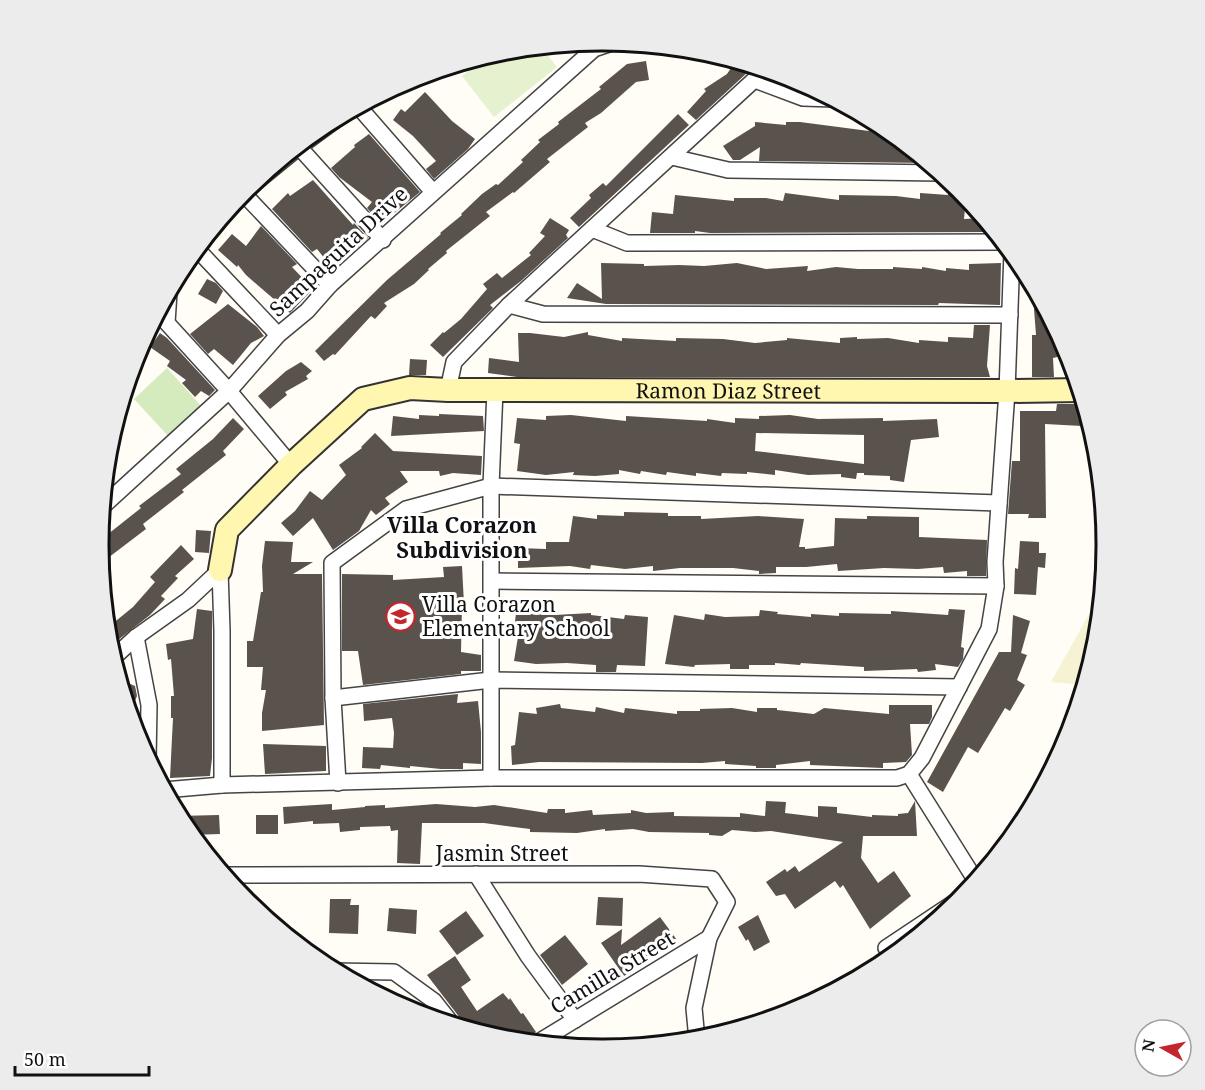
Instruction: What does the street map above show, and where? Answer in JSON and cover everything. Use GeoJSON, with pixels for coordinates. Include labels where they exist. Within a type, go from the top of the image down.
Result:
{"type":"FeatureCollection","features":[{"type":"Feature","properties":{"kind":"street","name":"Sampaguita Drive"},"geometry":{"type":"LineString","coordinates":[[111,498],[229,391],[278,335],[307,310],[330,285],[593,51]]}},
{"type":"Feature","properties":{"kind":"street"},"geometry":{"type":"LineString","coordinates":[[448,390],[454,362],[509,305],[759,76]]}},
{"type":"Feature","properties":{"kind":"street"},"geometry":{"type":"LineString","coordinates":[[771,81],[803,98],[813,98]]}},
{"type":"Feature","properties":{"kind":"street"},"geometry":{"type":"LineString","coordinates":[[364,113],[433,192]]}},
{"type":"Feature","properties":{"kind":"street"},"geometry":{"type":"LineString","coordinates":[[303,152],[383,240]]}},
{"type":"Feature","properties":{"kind":"street"},"geometry":{"type":"LineString","coordinates":[[672,157],[728,170],[925,172]]}},
{"type":"Feature","properties":{"kind":"street"},"geometry":{"type":"LineString","coordinates":[[248,202],[330,285]]}},
{"type":"Feature","properties":{"kind":"street"},"geometry":{"type":"LineString","coordinates":[[592,229],[627,243],[992,242]]}},
{"type":"Feature","properties":{"kind":"street"},"geometry":{"type":"LineString","coordinates":[[203,256],[278,335]]}},
{"type":"Feature","properties":{"kind":"street"},"geometry":{"type":"LineString","coordinates":[[173,789],[222,785],[491,778],[897,778],[909,774],[922,758],[990,629],[996,586],[995,562],[1007,392],[1011,269]]}},
{"type":"Feature","properties":{"kind":"street"},"geometry":{"type":"LineString","coordinates":[[509,305],[543,314],[1010,315]]}},
{"type":"Feature","properties":{"kind":"street"},"geometry":{"type":"LineString","coordinates":[[168,311],[167,323],[229,391],[291,465]]}},
{"type":"Feature","properties":{"kind":"street","name":"Ramon Diaz Street"},"geometry":{"type":"LineString","coordinates":[[220,570],[227,530],[291,465],[363,399],[410,388],[1007,392],[1071,390]]}},
{"type":"Feature","properties":{"kind":"street"},"geometry":{"type":"LineString","coordinates":[[491,778],[491,486],[495,390]]}},
{"type":"Feature","properties":{"kind":"street"},"geometry":{"type":"LineString","coordinates":[[338,783],[333,698],[332,563],[406,509],[491,486],[999,503]]}},
{"type":"Feature","properties":{"kind":"street"},"geometry":{"type":"LineString","coordinates":[[120,651],[188,600],[220,570]]}},
{"type":"Feature","properties":{"kind":"street"},"geometry":{"type":"LineString","coordinates":[[220,570],[222,785]]}},
{"type":"Feature","properties":{"kind":"street"},"geometry":{"type":"LineString","coordinates":[[492,581],[996,586]]}},
{"type":"Feature","properties":{"kind":"street"},"geometry":{"type":"LineString","coordinates":[[136,637],[149,705],[148,739]]}},
{"type":"Feature","properties":{"kind":"street"},"geometry":{"type":"LineString","coordinates":[[333,698],[491,680],[959,687]]}},
{"type":"Feature","properties":{"kind":"street"},"geometry":{"type":"LineString","coordinates":[[909,774],[971,874]]}},
{"type":"Feature","properties":{"kind":"street"},"geometry":{"type":"LineString","coordinates":[[476,874],[528,956],[575,1020]]}},
{"type":"Feature","properties":{"kind":"street","name":"Jasmin Street"},"geometry":{"type":"LineString","coordinates":[[235,875],[639,874],[712,879],[727,902],[709,938]]}},
{"type":"Feature","properties":{"kind":"street"},"geometry":{"type":"LineString","coordinates":[[698,1030],[694,1008],[709,938]]}},
{"type":"Feature","properties":{"kind":"street","name":"Camilla Street"},"geometry":{"type":"LineString","coordinates":[[549,1036],[709,938]]}},
{"type":"Feature","properties":{"kind":"street"},"geometry":{"type":"LineString","coordinates":[[886,948],[901,938]]}},
{"type":"Feature","properties":{"kind":"street"},"geometry":{"type":"LineString","coordinates":[[352,971],[394,972],[434,1000],[444,1013]]}},
{"type":"Feature","properties":{"kind":"shaded area"},"geometry":{"type":"Polygon","coordinates":[[[1092,609],[1076,684],[1051,682],[1092,609]]]}},
{"type":"Feature","properties":{"kind":"green space"},"geometry":{"type":"Polygon","coordinates":[[[547,54],[557,67],[494,117],[462,76],[475,68],[538,55],[547,54]]]}},
{"type":"Feature","properties":{"kind":"green space"},"geometry":{"type":"Polygon","coordinates":[[[167,368],[203,408],[170,438],[134,399],[167,368]]]}},
{"type":"Feature","properties":{"kind":"building"},"geometry":{"type":"Polygon","coordinates":[[[646,61],[649,80],[636,82],[601,113],[585,123],[588,127],[547,159],[550,162],[514,193],[486,212],[490,216],[446,251],[447,253],[414,284],[384,303],[387,306],[375,319],[371,316],[335,355],[333,354],[324,361],[315,351],[387,280],[462,215],[482,194],[496,184],[498,185],[523,162],[521,160],[540,142],[538,140],[601,89],[599,87],[627,64],[646,61]]]}},
{"type":"Feature","properties":{"kind":"building"},"geometry":{"type":"Polygon","coordinates":[[[731,68],[747,73],[696,120],[687,112],[706,91],[704,89],[727,74],[731,68]]]}},
{"type":"Feature","properties":{"kind":"building"},"geometry":{"type":"Polygon","coordinates":[[[425,92],[452,121],[475,139],[468,149],[434,179],[426,169],[436,161],[413,136],[393,120],[401,109],[405,112],[425,92]]]}},
{"type":"Feature","properties":{"kind":"building"},"geometry":{"type":"Polygon","coordinates":[[[678,114],[689,125],[579,227],[570,218],[591,198],[589,195],[603,183],[606,186],[678,114]]]}},
{"type":"Feature","properties":{"kind":"building"},"geometry":{"type":"Polygon","coordinates":[[[755,122],[786,125],[786,122],[800,122],[869,131],[869,129],[915,163],[759,161],[760,147],[740,160],[733,160],[723,146],[755,126],[755,122]]]}},
{"type":"Feature","properties":{"kind":"building"},"geometry":{"type":"Polygon","coordinates":[[[369,134],[420,192],[381,224],[367,208],[372,202],[339,177],[331,168],[355,147],[354,145],[369,134]]]}},
{"type":"Feature","properties":{"kind":"building"},"geometry":{"type":"Polygon","coordinates":[[[313,180],[353,225],[354,223],[368,238],[333,269],[317,249],[312,252],[272,209],[288,193],[290,196],[313,180]]]}},
{"type":"Feature","properties":{"kind":"building"},"geometry":{"type":"Polygon","coordinates":[[[785,193],[839,200],[839,195],[896,196],[920,199],[920,193],[948,195],[948,193],[965,209],[964,219],[974,218],[984,232],[710,233],[695,231],[695,233],[650,233],[652,212],[673,214],[675,195],[734,201],[734,198],[766,198],[783,201],[785,193]]]}},
{"type":"Feature","properties":{"kind":"building"},"geometry":{"type":"Polygon","coordinates":[[[550,218],[569,230],[566,235],[568,238],[521,281],[490,305],[493,308],[443,357],[430,345],[461,319],[487,289],[483,284],[497,273],[502,278],[531,255],[529,253],[545,236],[540,233],[550,218]]]}},
{"type":"Feature","properties":{"kind":"building"},"geometry":{"type":"Polygon","coordinates":[[[261,226],[297,264],[292,267],[313,289],[290,313],[246,275],[238,265],[237,267],[218,250],[232,234],[246,246],[261,226]]]}},
{"type":"Feature","properties":{"kind":"building"},"geometry":{"type":"Polygon","coordinates":[[[601,263],[704,266],[737,263],[766,269],[808,266],[807,271],[836,267],[922,269],[922,267],[946,271],[946,268],[969,270],[969,264],[1001,263],[1000,305],[939,303],[938,305],[606,304],[567,298],[577,283],[602,299],[601,263]]]}},
{"type":"Feature","properties":{"kind":"building"},"geometry":{"type":"Polygon","coordinates":[[[207,279],[216,283],[223,291],[216,304],[198,294],[207,279]]]}},
{"type":"Feature","properties":{"kind":"building"},"geometry":{"type":"Polygon","coordinates":[[[228,304],[257,327],[264,336],[251,343],[233,365],[214,349],[208,354],[190,334],[228,304]]]}},
{"type":"Feature","properties":{"kind":"building"},"geometry":{"type":"Polygon","coordinates":[[[1034,305],[1059,356],[1053,358],[1054,377],[1032,377],[1032,335],[1036,335],[1034,305]]]}},
{"type":"Feature","properties":{"kind":"building"},"geometry":{"type":"Polygon","coordinates":[[[974,325],[990,325],[987,366],[990,377],[517,377],[488,373],[489,358],[519,362],[518,333],[564,337],[588,332],[588,335],[622,341],[622,338],[676,341],[676,338],[723,339],[755,343],[787,340],[787,338],[840,343],[840,338],[857,337],[857,339],[888,338],[919,343],[919,340],[948,342],[948,337],[973,338],[974,325]]]}},
{"type":"Feature","properties":{"kind":"building"},"geometry":{"type":"Polygon","coordinates":[[[160,333],[215,390],[209,396],[201,391],[195,397],[182,383],[186,380],[167,366],[170,361],[150,347],[160,333]]]}},
{"type":"Feature","properties":{"kind":"building"},"geometry":{"type":"Polygon","coordinates":[[[410,359],[427,360],[426,375],[409,375],[410,359]]]}},
{"type":"Feature","properties":{"kind":"building"},"geometry":{"type":"Polygon","coordinates":[[[301,362],[312,371],[306,376],[308,379],[285,392],[287,395],[270,409],[258,396],[286,371],[301,362]]]}},
{"type":"Feature","properties":{"kind":"building"},"geometry":{"type":"Polygon","coordinates":[[[1057,404],[1076,404],[1082,426],[1045,424],[1046,518],[1028,518],[1029,514],[1008,514],[1012,461],[1020,461],[1020,411],[1056,411],[1057,404]]]}},
{"type":"Feature","properties":{"kind":"building"},"geometry":{"type":"Polygon","coordinates":[[[439,414],[483,416],[484,431],[391,436],[393,416],[419,419],[419,415],[439,416],[439,414]]]}},
{"type":"Feature","properties":{"kind":"building"},"geometry":{"type":"Polygon","coordinates":[[[571,415],[626,421],[626,416],[707,421],[707,419],[735,423],[735,418],[759,419],[759,416],[790,415],[818,419],[883,418],[883,421],[937,419],[939,437],[911,440],[904,482],[890,480],[890,476],[864,475],[864,473],[857,473],[856,479],[841,477],[841,474],[808,475],[775,470],[775,475],[747,472],[747,474],[722,473],[721,476],[696,473],[696,476],[667,472],[666,475],[641,471],[640,474],[619,470],[619,474],[595,476],[573,475],[574,472],[546,475],[517,471],[520,444],[514,443],[517,418],[546,420],[546,416],[571,415]],[[756,433],[755,451],[864,464],[864,435],[756,433]]]}},
{"type":"Feature","properties":{"kind":"building"},"geometry":{"type":"Polygon","coordinates":[[[233,418],[244,429],[223,451],[226,455],[143,524],[146,529],[109,557],[109,533],[141,508],[139,506],[181,474],[176,469],[213,439],[233,418]]]}},
{"type":"Feature","properties":{"kind":"building"},"geometry":{"type":"Polygon","coordinates":[[[375,433],[393,451],[482,456],[481,475],[453,473],[440,476],[439,471],[400,471],[408,482],[385,498],[390,504],[376,515],[371,510],[359,531],[333,550],[313,518],[293,536],[281,523],[295,511],[310,491],[322,500],[346,475],[339,465],[362,448],[375,433]]]}},
{"type":"Feature","properties":{"kind":"building"},"geometry":{"type":"Polygon","coordinates":[[[624,512],[701,516],[701,519],[758,516],[804,519],[799,547],[805,547],[805,549],[834,546],[835,518],[919,517],[919,537],[987,540],[986,576],[967,576],[967,571],[944,573],[943,567],[838,571],[837,564],[776,567],[776,573],[759,574],[759,571],[733,568],[680,568],[653,571],[653,566],[625,569],[591,565],[590,569],[570,566],[518,568],[518,548],[546,549],[546,542],[569,542],[573,516],[597,519],[597,515],[624,516],[624,512]]]}},
{"type":"Feature","properties":{"kind":"building"},"geometry":{"type":"Polygon","coordinates":[[[196,530],[211,531],[209,553],[195,552],[196,530]]]}},
{"type":"Feature","properties":{"kind":"building"},"geometry":{"type":"Polygon","coordinates":[[[265,541],[293,542],[291,562],[313,562],[293,574],[322,574],[324,725],[262,731],[266,690],[261,690],[263,667],[247,667],[247,641],[253,641],[261,592],[263,592],[262,566],[265,541]]]}},
{"type":"Feature","properties":{"kind":"building"},"geometry":{"type":"Polygon","coordinates":[[[1020,541],[1039,542],[1039,553],[1046,553],[1045,568],[1038,567],[1036,595],[1014,594],[1015,568],[1018,569],[1020,541]]]}},
{"type":"Feature","properties":{"kind":"building"},"geometry":{"type":"Polygon","coordinates":[[[181,545],[194,559],[175,576],[178,578],[161,596],[165,599],[150,615],[118,640],[115,622],[133,607],[155,582],[150,577],[181,545]]]}},
{"type":"Feature","properties":{"kind":"building","name":"Villa Corazon Elementary School"},"geometry":{"type":"Polygon","coordinates":[[[462,566],[464,604],[462,605],[461,652],[481,655],[481,671],[461,671],[461,674],[363,685],[358,651],[342,651],[342,574],[393,575],[393,580],[444,577],[443,567],[462,566]]]}},
{"type":"Feature","properties":{"kind":"building"},"geometry":{"type":"Polygon","coordinates":[[[197,609],[212,611],[210,776],[170,778],[173,718],[171,718],[171,696],[174,696],[171,659],[168,660],[166,644],[193,639],[197,609]]]}},
{"type":"Feature","properties":{"kind":"building"},"geometry":{"type":"Polygon","coordinates":[[[949,609],[965,610],[961,647],[964,648],[963,659],[958,667],[935,664],[936,670],[918,672],[917,669],[864,671],[864,667],[801,663],[800,665],[775,663],[775,665],[749,665],[749,669],[730,669],[730,664],[695,665],[694,667],[665,664],[674,615],[704,620],[705,614],[725,617],[759,616],[760,610],[811,617],[811,614],[839,616],[839,613],[891,614],[891,611],[948,615],[949,609]]]}},
{"type":"Feature","properties":{"kind":"building"},"geometry":{"type":"Polygon","coordinates":[[[516,613],[555,615],[591,613],[591,615],[624,619],[625,615],[648,617],[645,666],[617,665],[616,672],[596,672],[596,665],[536,664],[514,661],[519,631],[514,631],[516,613]]]}},
{"type":"Feature","properties":{"kind":"building"},"geometry":{"type":"Polygon","coordinates":[[[1013,615],[1030,621],[1021,653],[1027,655],[1017,680],[1025,685],[1010,711],[1005,708],[978,753],[968,747],[943,792],[927,782],[999,652],[1011,652],[1013,615]]]}},
{"type":"Feature","properties":{"kind":"building"},"geometry":{"type":"Polygon","coordinates":[[[128,683],[135,686],[137,696],[134,702],[128,683]]]}},
{"type":"Feature","properties":{"kind":"building"},"geometry":{"type":"Polygon","coordinates":[[[458,694],[457,703],[478,701],[481,764],[463,763],[463,769],[381,765],[380,769],[362,768],[363,747],[393,748],[394,733],[392,718],[364,721],[363,704],[458,694]]]}},
{"type":"Feature","properties":{"kind":"building"},"geometry":{"type":"Polygon","coordinates":[[[560,704],[561,708],[595,712],[596,707],[624,713],[625,708],[677,714],[677,711],[700,711],[700,709],[732,708],[757,712],[757,708],[777,708],[777,710],[814,714],[824,708],[889,714],[889,705],[932,705],[932,717],[929,724],[910,724],[912,755],[906,762],[883,763],[883,768],[810,765],[810,761],[776,765],[776,768],[725,764],[725,761],[702,763],[539,762],[512,765],[511,746],[515,745],[519,712],[537,714],[536,708],[560,704]]]}},
{"type":"Feature","properties":{"kind":"building"},"geometry":{"type":"Polygon","coordinates":[[[263,744],[326,746],[326,771],[265,774],[263,744]]]}},
{"type":"Feature","properties":{"kind":"building"},"geometry":{"type":"Polygon","coordinates":[[[766,801],[786,802],[785,813],[818,817],[818,806],[837,807],[837,813],[872,817],[872,815],[898,816],[898,814],[908,813],[915,801],[917,836],[863,836],[861,858],[878,883],[894,871],[911,896],[870,929],[843,885],[840,888],[835,881],[795,909],[785,894],[776,896],[766,882],[785,869],[787,872],[795,866],[799,872],[843,842],[771,831],[732,830],[722,836],[709,835],[709,833],[649,832],[633,829],[605,831],[605,829],[577,833],[530,832],[530,829],[484,823],[422,823],[420,864],[397,863],[398,830],[391,831],[390,826],[360,827],[360,830],[340,832],[339,823],[313,824],[313,821],[284,824],[283,807],[332,804],[332,810],[385,805],[385,808],[436,804],[475,807],[494,805],[547,813],[548,809],[565,809],[565,813],[592,810],[593,815],[631,813],[631,810],[646,813],[674,812],[674,816],[740,817],[740,813],[765,816],[766,801]]]}},
{"type":"Feature","properties":{"kind":"building"},"geometry":{"type":"Polygon","coordinates":[[[219,815],[220,834],[203,835],[190,816],[219,815]]]}},
{"type":"Feature","properties":{"kind":"building"},"geometry":{"type":"Polygon","coordinates":[[[256,815],[278,815],[278,834],[256,834],[256,815]]]}},
{"type":"Feature","properties":{"kind":"building"},"geometry":{"type":"Polygon","coordinates":[[[598,897],[623,898],[622,926],[596,925],[598,897]]]}},
{"type":"Feature","properties":{"kind":"building"},"geometry":{"type":"Polygon","coordinates":[[[330,899],[351,899],[350,905],[359,905],[358,934],[329,933],[330,899]]]}},
{"type":"Feature","properties":{"kind":"building"},"geometry":{"type":"Polygon","coordinates":[[[389,908],[417,910],[416,934],[387,931],[389,908]]]}},
{"type":"Feature","properties":{"kind":"building"},"geometry":{"type":"Polygon","coordinates":[[[466,911],[484,936],[457,955],[439,931],[466,911]]]}},
{"type":"Feature","properties":{"kind":"building"},"geometry":{"type":"Polygon","coordinates":[[[758,915],[770,942],[754,951],[738,927],[758,915]]]}},
{"type":"Feature","properties":{"kind":"building"},"geometry":{"type":"Polygon","coordinates":[[[660,917],[677,940],[624,976],[601,943],[622,929],[621,945],[660,917]]]}},
{"type":"Feature","properties":{"kind":"building"},"geometry":{"type":"Polygon","coordinates":[[[565,935],[588,964],[562,985],[540,955],[565,935]]]}},
{"type":"Feature","properties":{"kind":"building"},"geometry":{"type":"Polygon","coordinates":[[[455,956],[471,980],[461,987],[477,1011],[503,993],[509,1000],[510,998],[521,1014],[523,1013],[536,1032],[533,1034],[506,1030],[460,1018],[427,975],[455,956]]]}},
{"type":"Feature","properties":{"kind":"place","name":"Villa Corazon Elementary School"},"geometry":{"type":"Point","coordinates":[401,616]}},
{"type":"Feature","properties":{"kind":"district","name":"Villa Corazon Subdivision"},"geometry":{"type":"Point","coordinates":[462,536]}}]}
